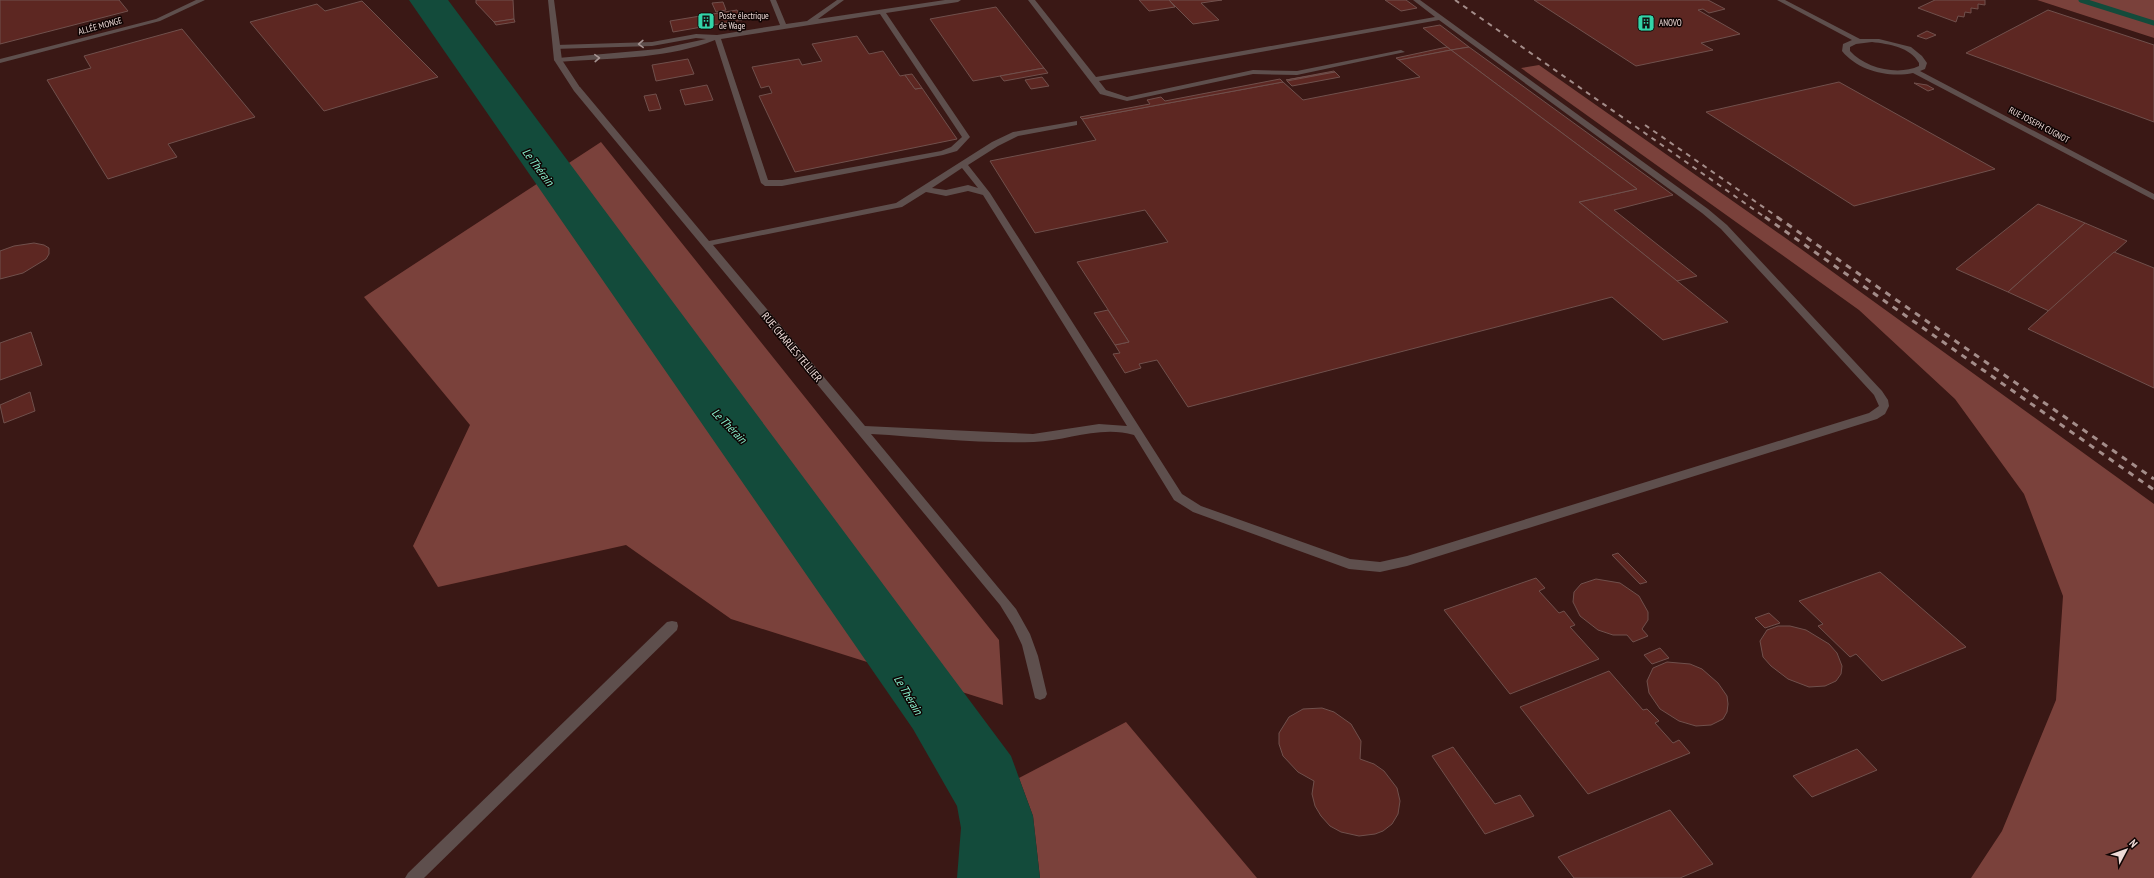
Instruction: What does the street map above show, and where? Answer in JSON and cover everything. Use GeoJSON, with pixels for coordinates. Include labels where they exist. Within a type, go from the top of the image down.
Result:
{"type":"FeatureCollection","features":[{"type":"Feature","properties":{"kind":"street","name":"ALLÉE MONGE"},"geometry":{"type":"LineString","coordinates":[[0,61],[158,20],[202,0]]}},
{"type":"Feature","properties":{"kind":"street","name":"RUE CHARLES TELLIER"},"geometry":{"type":"LineString","coordinates":[[551,0],[558,60],[577,89],[1014,614],[1031,650],[1040,694]]}},
{"type":"Feature","properties":{"kind":"street"},"geometry":{"type":"LineString","coordinates":[[773,0],[784,27]]}},
{"type":"Feature","properties":{"kind":"street"},"geometry":{"type":"LineString","coordinates":[[808,23],[841,0]]}},
{"type":"Feature","properties":{"kind":"street"},"geometry":{"type":"LineString","coordinates":[[556,47],[652,44],[696,36],[717,37],[958,0]]}},
{"type":"Feature","properties":{"kind":"street"},"geometry":{"type":"LineString","coordinates":[[1031,0],[1103,92],[1127,98],[1253,72],[1297,73],[1401,52]]}},
{"type":"Feature","properties":{"kind":"street"},"geometry":{"type":"LineString","coordinates":[[964,165],[986,193],[1172,489],[1186,504],[1197,510],[1349,564],[1380,567],[1407,562],[1873,416],[1881,411],[1884,406],[1883,400],[1878,393],[1724,227],[1416,0]]}},
{"type":"Feature","properties":{"kind":"street"},"geometry":{"type":"LineString","coordinates":[[1780,0],[1858,41],[1888,43],[1912,52],[1919,56],[1923,63],[1920,68],[1914,71]]}},
{"type":"Feature","properties":{"kind":"street"},"geometry":{"type":"LineString","coordinates":[[717,37],[765,182],[782,183],[943,153],[954,148],[966,137],[882,12]]}},
{"type":"Feature","properties":{"kind":"street"},"geometry":{"type":"LineString","coordinates":[[1094,80],[1441,18]]}},
{"type":"Feature","properties":{"kind":"street"},"geometry":{"type":"LineString","coordinates":[[558,60],[610,57],[682,48],[700,44],[717,37]]}},
{"type":"Feature","properties":{"kind":"street","name":"RUE JOSEPH CUGNOT"},"geometry":{"type":"LineString","coordinates":[[1858,41],[1848,44],[1845,49],[1847,54],[1857,61],[1886,71],[1914,71],[2154,197]]}},
{"type":"Feature","properties":{"kind":"street"},"geometry":{"type":"LineString","coordinates":[[706,244],[899,205],[995,144],[1016,134],[1074,123]]}},
{"type":"Feature","properties":{"kind":"street"},"geometry":{"type":"LineString","coordinates":[[926,189],[946,193],[968,188],[986,193]]}},
{"type":"Feature","properties":{"kind":"street"},"geometry":{"type":"LineString","coordinates":[[861,430],[1033,438],[1110,427],[1126,428],[1138,433]]}},
{"type":"Feature","properties":{"kind":"street"},"geometry":{"type":"LineString","coordinates":[[413,878],[672,626]]}},
{"type":"Feature","properties":{"kind":"shaded area"},"geometry":{"type":"Polygon","coordinates":[[[0,0],[2037,0],[2154,38],[2154,876],[2152,878],[0,878],[0,0]]]}},
{"type":"Feature","properties":{"kind":"shaded area"},"geometry":{"type":"Polygon","coordinates":[[[2037,0],[2154,0],[2154,38],[2037,0]]]}},
{"type":"Feature","properties":{"kind":"shaded area"},"geometry":{"type":"Polygon","coordinates":[[[1539,65],[1801,249],[2154,504],[2154,878],[1971,878],[2002,831],[2056,700],[2063,596],[2024,494],[1955,399],[1859,310],[1521,68],[1539,65]]]}},
{"type":"Feature","properties":{"kind":"shaded area"},"geometry":{"type":"Polygon","coordinates":[[[601,142],[999,640],[1003,705],[731,619],[626,545],[438,587],[413,546],[470,425],[364,297],[601,142]]]}},
{"type":"Feature","properties":{"kind":"shaded area"},"geometry":{"type":"Polygon","coordinates":[[[1126,722],[1257,878],[1040,878],[1033,816],[1019,778],[1126,722]]]}},
{"type":"Feature","properties":{"kind":"water","name":"Le Thérain"},"geometry":{"type":"Polygon","coordinates":[[[409,0],[448,0],[1011,756],[1033,816],[1040,878],[957,878],[961,828],[957,806],[913,729],[409,0]]]}},
{"type":"Feature","properties":{"kind":"building"},"geometry":{"type":"Polygon","coordinates":[[[0,0],[119,0],[128,11],[0,44],[0,0]]]}},
{"type":"Feature","properties":{"kind":"building"},"geometry":{"type":"Polygon","coordinates":[[[476,0],[513,0],[514,19],[494,22],[476,3],[476,0]]]}},
{"type":"Feature","properties":{"kind":"building"},"geometry":{"type":"Polygon","coordinates":[[[1139,0],[1169,0],[1175,7],[1149,11],[1139,0]]]}},
{"type":"Feature","properties":{"kind":"building"},"geometry":{"type":"Polygon","coordinates":[[[1169,0],[1222,0],[1201,3],[1219,20],[1193,24],[1169,0]]]}},
{"type":"Feature","properties":{"kind":"building"},"geometry":{"type":"Polygon","coordinates":[[[1385,0],[1406,0],[1417,8],[1401,11],[1385,0]]]}},
{"type":"Feature","properties":{"kind":"building","name":"ANOVO"},"geometry":{"type":"Polygon","coordinates":[[[1534,0],[1708,0],[1725,9],[1709,13],[1703,9],[1698,10],[1740,34],[1701,43],[1713,50],[1636,66],[1534,0]]]}},
{"type":"Feature","properties":{"kind":"building"},"geometry":{"type":"Polygon","coordinates":[[[1935,0],[1985,0],[1985,5],[1978,4],[1978,9],[1971,8],[1971,13],[1965,12],[1964,17],[1958,16],[1956,22],[1918,8],[1935,0]]]}},
{"type":"Feature","properties":{"kind":"building"},"geometry":{"type":"Polygon","coordinates":[[[362,1],[438,77],[324,111],[250,22],[317,4],[325,11],[362,1]]]}},
{"type":"Feature","properties":{"kind":"building"},"geometry":{"type":"Polygon","coordinates":[[[723,2],[726,10],[716,12],[712,3],[723,2]]]}},
{"type":"Feature","properties":{"kind":"building"},"geometry":{"type":"Polygon","coordinates":[[[996,7],[1044,68],[973,81],[930,19],[996,7]]]}},
{"type":"Feature","properties":{"kind":"building","name":"Poste électrique de Wage"},"geometry":{"type":"Polygon","coordinates":[[[737,10],[742,20],[673,32],[670,21],[737,10]]]}},
{"type":"Feature","properties":{"kind":"building"},"geometry":{"type":"Polygon","coordinates":[[[2048,10],[2154,45],[2154,122],[1966,53],[2048,10]]]}},
{"type":"Feature","properties":{"kind":"building"},"geometry":{"type":"Polygon","coordinates":[[[514,19],[515,22],[496,25],[494,22],[514,19]]]}},
{"type":"Feature","properties":{"kind":"building"},"geometry":{"type":"Polygon","coordinates":[[[1440,25],[1469,47],[1451,50],[1423,28],[1440,25]]]}},
{"type":"Feature","properties":{"kind":"building"},"geometry":{"type":"Polygon","coordinates":[[[182,29],[255,117],[168,144],[177,157],[108,179],[47,80],[91,68],[84,56],[182,29]]]}},
{"type":"Feature","properties":{"kind":"building"},"geometry":{"type":"Polygon","coordinates":[[[1927,31],[1936,35],[1926,39],[1917,36],[1927,31]]]}},
{"type":"Feature","properties":{"kind":"building"},"geometry":{"type":"Polygon","coordinates":[[[857,36],[869,54],[883,51],[900,76],[905,75],[915,89],[922,88],[957,139],[795,172],[759,96],[772,93],[769,86],[761,88],[752,67],[799,59],[802,65],[822,61],[812,44],[857,36]]]}},
{"type":"Feature","properties":{"kind":"building"},"geometry":{"type":"Polygon","coordinates":[[[1447,47],[1451,50],[1399,60],[1396,58],[1447,47]]]}},
{"type":"Feature","properties":{"kind":"building"},"geometry":{"type":"Polygon","coordinates":[[[1469,47],[1673,195],[1614,210],[1697,276],[1677,281],[1579,202],[1637,189],[1451,50],[1469,47]]]}},
{"type":"Feature","properties":{"kind":"building"},"geometry":{"type":"Polygon","coordinates":[[[1451,50],[1637,189],[1579,202],[1728,322],[1663,340],[1612,297],[1188,407],[1157,360],[1139,364],[1141,368],[1125,373],[1113,354],[1120,353],[1115,345],[1129,342],[1077,262],[1168,242],[1145,210],[1035,233],[990,161],[1096,140],[1082,119],[1283,82],[1303,100],[1420,77],[1399,60],[1451,50]]]}},
{"type":"Feature","properties":{"kind":"building"},"geometry":{"type":"Polygon","coordinates":[[[688,59],[694,74],[656,81],[652,65],[688,59]]]}},
{"type":"Feature","properties":{"kind":"building"},"geometry":{"type":"Polygon","coordinates":[[[1044,68],[1048,73],[1004,81],[1000,76],[1044,68]]]}},
{"type":"Feature","properties":{"kind":"building"},"geometry":{"type":"Polygon","coordinates":[[[1334,71],[1335,72],[1286,80],[1334,71]]]}},
{"type":"Feature","properties":{"kind":"building"},"geometry":{"type":"Polygon","coordinates":[[[1335,72],[1340,77],[1292,86],[1287,81],[1335,72]]]}},
{"type":"Feature","properties":{"kind":"building"},"geometry":{"type":"Polygon","coordinates":[[[912,74],[922,88],[915,89],[905,75],[912,74]]]}},
{"type":"Feature","properties":{"kind":"building"},"geometry":{"type":"Polygon","coordinates":[[[1042,77],[1049,86],[1031,89],[1025,80],[1042,77]]]}},
{"type":"Feature","properties":{"kind":"building"},"geometry":{"type":"Polygon","coordinates":[[[1280,79],[1283,82],[1082,119],[1080,117],[1150,104],[1147,100],[1161,97],[1165,101],[1280,79]]]}},
{"type":"Feature","properties":{"kind":"building"},"geometry":{"type":"Polygon","coordinates":[[[1839,82],[1995,169],[1854,206],[1706,112],[1839,82]]]}},
{"type":"Feature","properties":{"kind":"building"},"geometry":{"type":"Polygon","coordinates":[[[1914,83],[1927,85],[1934,89],[1928,91],[1914,83]]]}},
{"type":"Feature","properties":{"kind":"building"},"geometry":{"type":"Polygon","coordinates":[[[707,85],[713,100],[685,105],[680,90],[707,85]]]}},
{"type":"Feature","properties":{"kind":"building"},"geometry":{"type":"Polygon","coordinates":[[[656,94],[661,109],[649,111],[644,96],[656,94]]]}},
{"type":"Feature","properties":{"kind":"building"},"geometry":{"type":"Polygon","coordinates":[[[2038,204],[2085,223],[2008,292],[1956,269],[2038,204]]]}},
{"type":"Feature","properties":{"kind":"building"},"geometry":{"type":"Polygon","coordinates":[[[2085,223],[2127,241],[2049,311],[2008,292],[2085,223]]]}},
{"type":"Feature","properties":{"kind":"building"},"geometry":{"type":"Polygon","coordinates":[[[34,243],[44,245],[49,248],[49,254],[46,259],[23,273],[0,279],[0,251],[14,246],[34,243]]]}},
{"type":"Feature","properties":{"kind":"building"},"geometry":{"type":"Polygon","coordinates":[[[2114,252],[2154,268],[2154,388],[2028,329],[2114,252]]]}},
{"type":"Feature","properties":{"kind":"building"},"geometry":{"type":"Polygon","coordinates":[[[1108,310],[1129,342],[1115,345],[1094,313],[1108,310]]]}},
{"type":"Feature","properties":{"kind":"building"},"geometry":{"type":"Polygon","coordinates":[[[31,332],[42,365],[0,380],[0,343],[31,332]]]}},
{"type":"Feature","properties":{"kind":"building"},"geometry":{"type":"Polygon","coordinates":[[[30,392],[35,411],[4,423],[0,405],[30,392]]]}},
{"type":"Feature","properties":{"kind":"building"},"geometry":{"type":"Polygon","coordinates":[[[1618,553],[1647,582],[1640,584],[1612,555],[1618,553]]]}},
{"type":"Feature","properties":{"kind":"building"},"geometry":{"type":"Polygon","coordinates":[[[1880,572],[1966,647],[1882,681],[1856,654],[1850,657],[1818,626],[1823,624],[1799,601],[1880,572]]]}},
{"type":"Feature","properties":{"kind":"building"},"geometry":{"type":"Polygon","coordinates":[[[1536,578],[1545,588],[1539,591],[1559,613],[1564,611],[1575,625],[1570,627],[1599,659],[1510,694],[1444,610],[1536,578]]]}},
{"type":"Feature","properties":{"kind":"building"},"geometry":{"type":"Polygon","coordinates":[[[1596,579],[1620,583],[1639,596],[1648,612],[1648,620],[1642,629],[1648,636],[1633,642],[1627,635],[1613,635],[1598,630],[1580,616],[1573,602],[1574,592],[1581,584],[1596,579]]]}},
{"type":"Feature","properties":{"kind":"building"},"geometry":{"type":"Polygon","coordinates":[[[1769,613],[1780,623],[1765,628],[1755,618],[1769,613]]]}},
{"type":"Feature","properties":{"kind":"building"},"geometry":{"type":"Polygon","coordinates":[[[1778,626],[1790,626],[1806,630],[1829,644],[1837,653],[1842,666],[1841,674],[1836,681],[1825,686],[1809,687],[1788,679],[1771,666],[1763,657],[1760,641],[1767,630],[1778,626]]]}},
{"type":"Feature","properties":{"kind":"building"},"geometry":{"type":"Polygon","coordinates":[[[1660,648],[1669,658],[1652,664],[1644,655],[1660,648]]]}},
{"type":"Feature","properties":{"kind":"building"},"geometry":{"type":"Polygon","coordinates":[[[1667,662],[1690,664],[1702,669],[1718,683],[1727,696],[1727,712],[1723,719],[1711,725],[1696,726],[1679,721],[1660,709],[1649,693],[1647,681],[1653,668],[1667,662]]]}},
{"type":"Feature","properties":{"kind":"building"},"geometry":{"type":"Polygon","coordinates":[[[1609,671],[1643,710],[1647,709],[1659,721],[1655,723],[1673,743],[1679,740],[1690,753],[1588,794],[1520,707],[1609,671]]]}},
{"type":"Feature","properties":{"kind":"building"},"geometry":{"type":"Polygon","coordinates":[[[1322,708],[1334,712],[1351,724],[1361,741],[1360,759],[1374,764],[1384,771],[1397,788],[1400,801],[1398,814],[1392,824],[1383,831],[1375,834],[1359,836],[1341,832],[1330,826],[1315,806],[1312,794],[1314,781],[1298,772],[1283,756],[1279,744],[1279,733],[1289,717],[1303,709],[1322,708]]]}},
{"type":"Feature","properties":{"kind":"building"},"geometry":{"type":"Polygon","coordinates":[[[1453,747],[1495,804],[1520,795],[1534,816],[1485,834],[1432,756],[1453,747]]]}},
{"type":"Feature","properties":{"kind":"building"},"geometry":{"type":"Polygon","coordinates":[[[1857,749],[1877,770],[1812,797],[1793,776],[1857,749]]]}},
{"type":"Feature","properties":{"kind":"building"},"geometry":{"type":"Polygon","coordinates":[[[1670,810],[1713,864],[1680,878],[1574,878],[1558,857],[1670,810]]]}},
{"type":"Feature","properties":{"kind":"waterway"},"geometry":{"type":"LineString","coordinates":[[2081,0],[2154,23]]}},
{"type":"Feature","properties":{"kind":"railway"},"geometry":{"type":"LineString","coordinates":[[1455,0],[1766,218]]}},
{"type":"Feature","properties":{"kind":"railway"},"geometry":{"type":"LineString","coordinates":[[1645,125],[1779,218]]}},
{"type":"Feature","properties":{"kind":"railway"},"geometry":{"type":"LineString","coordinates":[[1765,217],[2154,490]]}},
{"type":"Feature","properties":{"kind":"railway"},"geometry":{"type":"LineString","coordinates":[[1777,217],[2154,479]]}},
{"type":"Feature","properties":{"kind":"place","name":"Poste électrique de Wage"},"geometry":{"type":"Point","coordinates":[706,21]}},
{"type":"Feature","properties":{"kind":"place","name":"ANOVO"},"geometry":{"type":"Point","coordinates":[1646,23]}}]}
